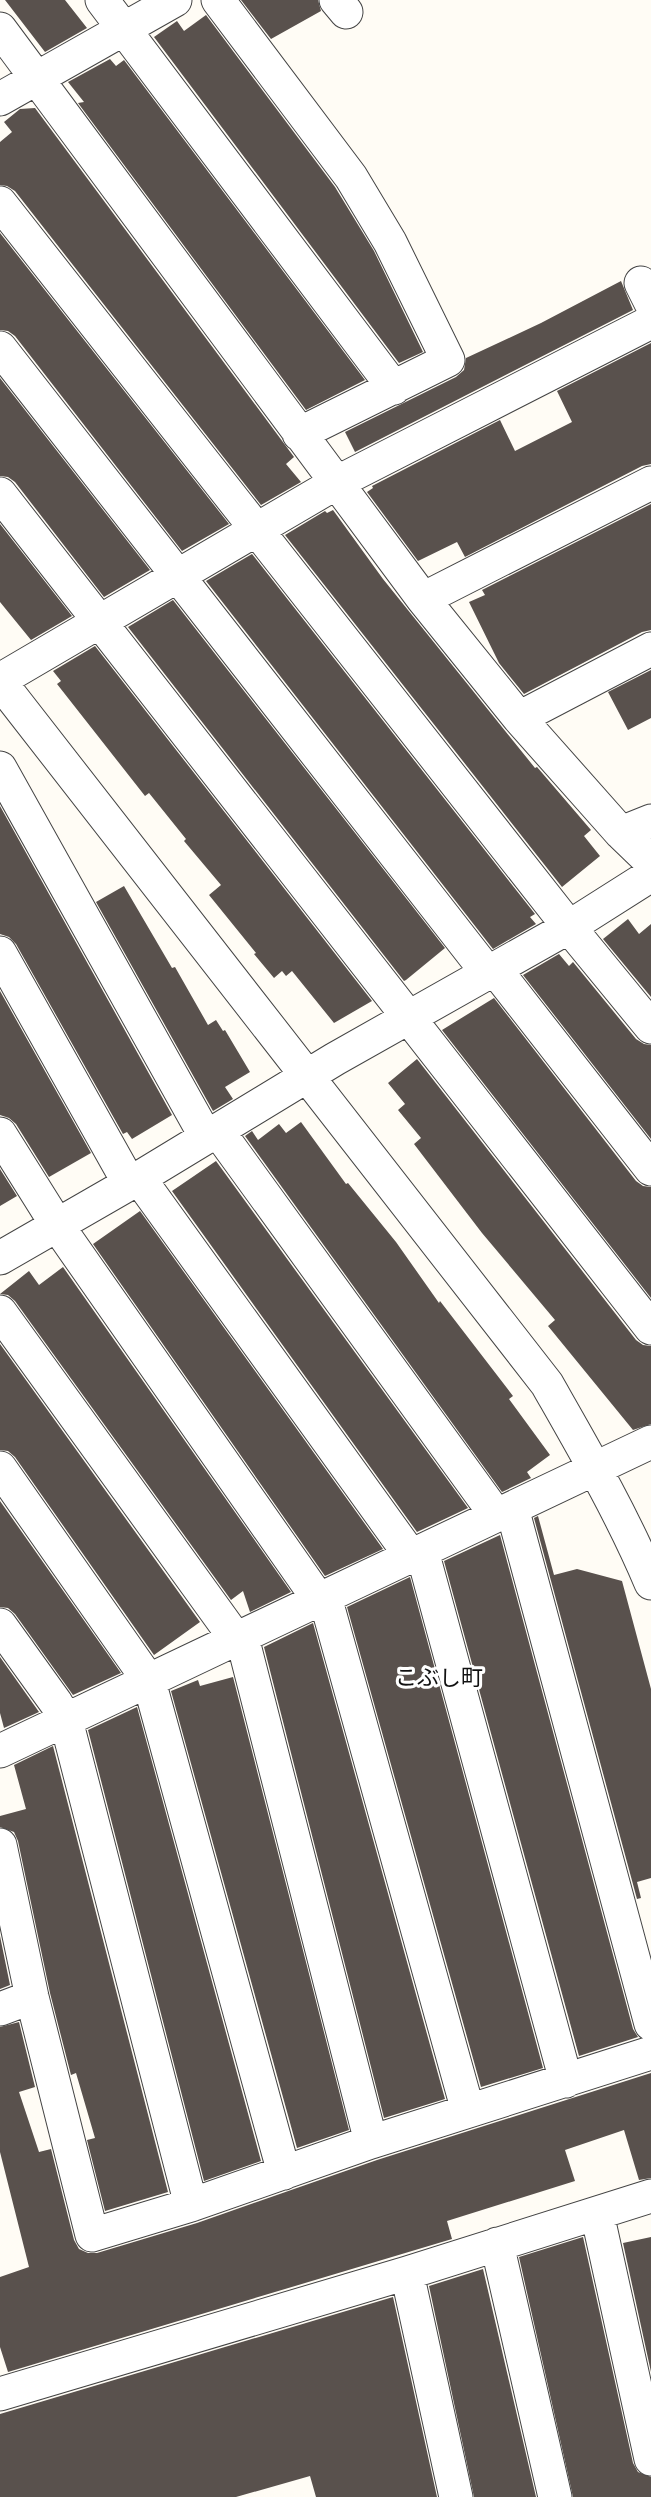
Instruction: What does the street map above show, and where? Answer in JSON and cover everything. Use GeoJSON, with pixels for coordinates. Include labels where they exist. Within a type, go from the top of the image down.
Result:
{"type":"FeatureCollection","features":[{"type":"Feature","properties":{"kind":"street"},"geometry":{"type":"LineString","coordinates":[[102,0],[394,388]]}},
{"type":"Feature","properties":{"kind":"street"},"geometry":{"type":"LineString","coordinates":[[0,99],[175,0]]}},
{"type":"Feature","properties":{"kind":"street"},"geometry":{"type":"LineString","coordinates":[[218,0],[351,177],[390,242],[448,360],[299,434]]}},
{"type":"Feature","properties":{"kind":"street"},"geometry":{"type":"LineString","coordinates":[[0,29],[423,599],[519,718],[621,833],[651,862]]}},
{"type":"Feature","properties":{"kind":"street"},"geometry":{"type":"LineString","coordinates":[[0,203],[569,927],[651,1027]]}},
{"type":"Feature","properties":{"kind":"street"},"geometry":{"type":"LineString","coordinates":[[651,322],[336,483],[0,681],[547,1384],[596,1468],[651,1583]]}},
{"type":"Feature","properties":{"kind":"street"},"geometry":{"type":"LineString","coordinates":[[0,348],[176,576],[651,1169]]}},
{"type":"Feature","properties":{"kind":"street"},"geometry":{"type":"LineString","coordinates":[[423,599],[651,483]]}},
{"type":"Feature","properties":{"kind":"street"},"geometry":{"type":"LineString","coordinates":[[0,494],[651,1328]]}},
{"type":"Feature","properties":{"kind":"street"},"geometry":{"type":"LineString","coordinates":[[519,718],[651,649]]}},
{"type":"Feature","properties":{"kind":"street"},"geometry":{"type":"LineString","coordinates":[[0,768],[212,1134],[504,1512],[651,2024]]}},
{"type":"Feature","properties":{"kind":"street"},"geometry":{"type":"LineString","coordinates":[[621,833],[651,821]]}},
{"type":"Feature","properties":{"kind":"street"},"geometry":{"type":"LineString","coordinates":[[0,1258],[409,1016],[569,927],[651,875]]}},
{"type":"Feature","properties":{"kind":"street"},"geometry":{"type":"LineString","coordinates":[[0,953],[134,1180],[416,1553],[566,2081]]}},
{"type":"Feature","properties":{"kind":"street"},"geometry":{"type":"LineString","coordinates":[[0,1134],[57,1225],[322,1598],[468,2111]]}},
{"type":"Feature","properties":{"kind":"street"},"geometry":{"type":"LineString","coordinates":[[0,1312],[239,1638],[370,2142]]}},
{"type":"Feature","properties":{"kind":"street"},"geometry":{"type":"LineString","coordinates":[[0,1751],[651,1442]]}},
{"type":"Feature","properties":{"kind":"street"},"geometry":{"type":"LineString","coordinates":[[0,1468],[149,1681],[284,2173]]}},
{"type":"Feature","properties":{"kind":"street"},"geometry":{"type":"LineString","coordinates":[[0,1625],[66,1720],[191,2205]]}},
{"type":"Feature","properties":{"kind":"street"},"geometry":{"type":"LineString","coordinates":[[0,1845],[32,1997],[92,2235],[191,2205],[370,2142],[651,2053]]}},
{"type":"Feature","properties":{"kind":"street"},"geometry":{"type":"LineString","coordinates":[[0,2009],[32,1997]]}},
{"type":"Feature","properties":{"kind":"street"},"geometry":{"type":"LineString","coordinates":[[0,2394],[407,2273],[651,2196]]}},
{"type":"Feature","properties":{"kind":"street"},"geometry":{"type":"LineString","coordinates":[[597,2213],[651,2459]]}},
{"type":"Feature","properties":{"kind":"street"},"geometry":{"type":"LineString","coordinates":[[497,2244],[555,2497]]}},
{"type":"Feature","properties":{"kind":"street"},"geometry":{"type":"LineString","coordinates":[[407,2273],[456,2497]]}},
{"type":"Feature","properties":{"kind":"building"},"geometry":{"type":"Polygon","coordinates":[[[5,0],[65,0],[87,28],[45,52],[5,0]]]}},
{"type":"Feature","properties":{"kind":"building"},"geometry":{"type":"Polygon","coordinates":[[[241,0],[318,0],[321,11],[271,39],[241,0]]]}},
{"type":"Feature","properties":{"kind":"building"},"geometry":{"type":"Polygon","coordinates":[[[206,15],[335,187],[374,251],[423,352],[399,363],[154,37],[177,21],[184,31],[206,15]]]}},
{"type":"Feature","properties":{"kind":"building"},"geometry":{"type":"Polygon","coordinates":[[[110,59],[116,66],[124,60],[365,380],[306,410],[78,103],[84,102],[68,82],[110,59]]]}},
{"type":"Feature","properties":{"kind":"building"},"geometry":{"type":"Polygon","coordinates":[[[35,108],[294,457],[286,464],[301,482],[261,505],[15,191],[0,185],[0,142],[12,132],[4,122],[20,109],[35,108]]]}},
{"type":"Feature","properties":{"kind":"building"},"geometry":{"type":"Polygon","coordinates":[[[0,233],[229,524],[182,551],[15,336],[8,331],[0,330],[0,233]]]}},
{"type":"Feature","properties":{"kind":"building"},"geometry":{"type":"Polygon","coordinates":[[[621,281],[633,310],[355,452],[345,432],[456,377],[464,370],[466,358],[541,323],[621,281]]]}},
{"type":"Feature","properties":{"kind":"building"},"geometry":{"type":"Polygon","coordinates":[[[651,343],[651,464],[642,466],[465,557],[457,542],[418,561],[367,492],[373,488],[372,486],[500,420],[515,451],[572,422],[557,391],[651,343]]]}},
{"type":"Feature","properties":{"kind":"building"},"geometry":{"type":"Polygon","coordinates":[[[0,378],[150,570],[104,597],[15,482],[8,477],[0,476],[0,378]]]}},
{"type":"Feature","properties":{"kind":"building"},"geometry":{"type":"Polygon","coordinates":[[[651,504],[651,630],[642,632],[524,694],[499,663],[469,602],[485,595],[482,590],[651,504]]]}},
{"type":"Feature","properties":{"kind":"building"},"geometry":{"type":"Polygon","coordinates":[[[333,510],[383,579],[535,768],[537,767],[591,830],[584,836],[600,856],[562,887],[285,535],[325,511],[327,513],[333,510]]]}},
{"type":"Feature","properties":{"kind":"building"},"geometry":{"type":"Polygon","coordinates":[[[0,524],[72,616],[31,640],[0,602],[0,524]]]}},
{"type":"Feature","properties":{"kind":"building"},"geometry":{"type":"Polygon","coordinates":[[[252,554],[535,914],[530,917],[536,924],[493,949],[206,581],[252,554]]]}},
{"type":"Feature","properties":{"kind":"building"},"geometry":{"type":"Polygon","coordinates":[[[173,600],[445,948],[406,980],[404,981],[128,627],[173,600]]]}},
{"type":"Feature","properties":{"kind":"building"},"geometry":{"type":"Polygon","coordinates":[[[95,646],[372,1001],[334,1023],[292,971],[286,976],[282,971],[274,978],[254,954],[256,953],[209,895],[221,885],[184,841],[186,839],[149,793],[145,796],[57,684],[61,681],[53,671],[95,646]]]}},
{"type":"Feature","properties":{"kind":"building"},"geometry":{"type":"Polygon","coordinates":[[[651,670],[651,718],[628,730],[608,692],[651,670]]]}},
{"type":"Feature","properties":{"kind":"building"},"geometry":{"type":"Polygon","coordinates":[[[0,806],[172,1115],[132,1139],[127,1132],[123,1134],[16,944],[9,937],[0,934],[0,806]]]}},
{"type":"Feature","properties":{"kind":"building"},"geometry":{"type":"Polygon","coordinates":[[[124,886],[208,1025],[216,1020],[223,1031],[225,1030],[250,1072],[225,1087],[233,1099],[213,1111],[96,902],[124,886]]]}},
{"type":"Feature","properties":{"kind":"building"},"geometry":{"type":"Polygon","coordinates":[[[628,919],[639,934],[651,924],[651,997],[603,939],[628,919]]]}},
{"type":"Feature","properties":{"kind":"building"},"geometry":{"type":"Polygon","coordinates":[[[559,954],[569,966],[573,962],[636,1039],[651,1045],[651,1139],[523,975],[559,954]]]}},
{"type":"Feature","properties":{"kind":"building"},"geometry":{"type":"Polygon","coordinates":[[[0,991],[91,1153],[49,1177],[16,1124],[0,1115],[0,991]]]}},
{"type":"Feature","properties":{"kind":"building"},"geometry":{"type":"Polygon","coordinates":[[[494,998],[636,1181],[643,1186],[651,1187],[651,1298],[442,1030],[494,998]]]}},
{"type":"Feature","properties":{"kind":"building"},"geometry":{"type":"Polygon","coordinates":[[[417,1059],[636,1340],[643,1345],[651,1346],[651,1424],[633,1430],[548,1326],[555,1320],[482,1233],[414,1144],[421,1138],[398,1110],[405,1104],[388,1083],[417,1059]]]}},
{"type":"Feature","properties":{"kind":"building"},"geometry":{"type":"Polygon","coordinates":[[[301,1122],[346,1184],[348,1183],[396,1242],[439,1303],[440,1301],[513,1396],[509,1399],[550,1455],[527,1472],[531,1478],[502,1492],[245,1136],[252,1131],[258,1140],[279,1124],[286,1133],[301,1122]]]}},
{"type":"Feature","properties":{"kind":"building"},"geometry":{"type":"Polygon","coordinates":[[[216,1161],[468,1508],[417,1532],[172,1191],[216,1161]]]}},
{"type":"Feature","properties":{"kind":"building"},"geometry":{"type":"Polygon","coordinates":[[[0,1169],[17,1196],[0,1206],[0,1169]]]}},
{"type":"Feature","properties":{"kind":"building"},"geometry":{"type":"Polygon","coordinates":[[[140,1211],[383,1549],[325,1576],[93,1244],[140,1211]]]}},
{"type":"Feature","properties":{"kind":"building"},"geometry":{"type":"Polygon","coordinates":[[[63,1267],[291,1592],[250,1612],[243,1591],[231,1600],[15,1301],[8,1295],[0,1294],[29,1271],[39,1285],[63,1267]]]}},
{"type":"Feature","properties":{"kind":"building"},"geometry":{"type":"Polygon","coordinates":[[[0,1344],[200,1622],[154,1655],[15,1457],[8,1451],[0,1450],[0,1344]]]}},
{"type":"Feature","properties":{"kind":"building"},"geometry":{"type":"Polygon","coordinates":[[[0,1501],[121,1673],[73,1695],[15,1614],[8,1608],[0,1607],[0,1501]]]}},
{"type":"Feature","properties":{"kind":"building"},"geometry":{"type":"Polygon","coordinates":[[[538,1516],[554,1575],[577,1569],[622,1581],[651,1689],[651,1878],[637,1882],[641,1898],[637,1899],[534,1518],[538,1516]]]}},
{"type":"Feature","properties":{"kind":"building"},"geometry":{"type":"Polygon","coordinates":[[[500,1535],[633,2029],[638,2037],[579,2056],[444,1561],[500,1535]]]}},
{"type":"Feature","properties":{"kind":"building"},"geometry":{"type":"Polygon","coordinates":[[[410,1577],[543,2068],[481,2087],[347,1607],[410,1577]]]}},
{"type":"Feature","properties":{"kind":"building"},"geometry":{"type":"Polygon","coordinates":[[[313,1623],[445,2099],[384,2118],[264,1647],[313,1623]]]}},
{"type":"Feature","properties":{"kind":"building"},"geometry":{"type":"Polygon","coordinates":[[[0,1657],[39,1712],[4,1728],[0,1713],[0,1657]]]}},
{"type":"Feature","properties":{"kind":"building"},"geometry":{"type":"Polygon","coordinates":[[[233,1677],[349,2130],[297,2148],[171,1691],[198,1680],[200,1686],[233,1677]]]}},
{"type":"Feature","properties":{"kind":"building"},"geometry":{"type":"Polygon","coordinates":[[[137,1707],[261,2161],[204,2181],[88,1730],[137,1707]]]}},
{"type":"Feature","properties":{"kind":"building"},"geometry":{"type":"Polygon","coordinates":[[[53,1746],[168,2192],[105,2211],[87,2140],[95,2138],[76,2073],[71,2075],[50,1993],[18,1841],[14,1832],[0,1827],[0,1816],[26,1809],[14,1765],[53,1746]]]}},
{"type":"Feature","properties":{"kind":"building"},"geometry":{"type":"Polygon","coordinates":[[[0,1936],[10,1985],[0,1989],[0,1936]]]}},
{"type":"Feature","properties":{"kind":"building"},"geometry":{"type":"Polygon","coordinates":[[[19,2022],[35,2087],[19,2092],[39,2152],[51,2149],[74,2240],[79,2249],[88,2253],[97,2253],[197,2223],[377,2160],[651,2073],[651,2178],[639,2180],[624,2130],[565,2150],[575,2181],[447,2221],[452,2239],[8,2372],[0,2347],[0,2277],[29,2267],[0,2152],[0,2027],[19,2022]]]}},
{"type":"Feature","properties":{"kind":"building"},"geometry":{"type":"Polygon","coordinates":[[[583,2237],[633,2463],[638,2472],[651,2477],[651,2497],[573,2497],[519,2257],[583,2237]]]}},
{"type":"Feature","properties":{"kind":"building"},"geometry":{"type":"Polygon","coordinates":[[[651,2237],[651,2372],[623,2243],[651,2237]]]}},
{"type":"Feature","properties":{"kind":"building"},"geometry":{"type":"Polygon","coordinates":[[[483,2269],[536,2497],[474,2497],[429,2286],[483,2269]]]}},
{"type":"Feature","properties":{"kind":"building"},"geometry":{"type":"Polygon","coordinates":[[[393,2297],[437,2497],[316,2497],[310,2476],[236,2497],[0,2497],[0,2414],[393,2297]]]}},
{"type":"Feature","properties":{"kind":"district","name":"こぶし町"},"geometry":{"type":"Point","coordinates":[439,1677]}}]}
